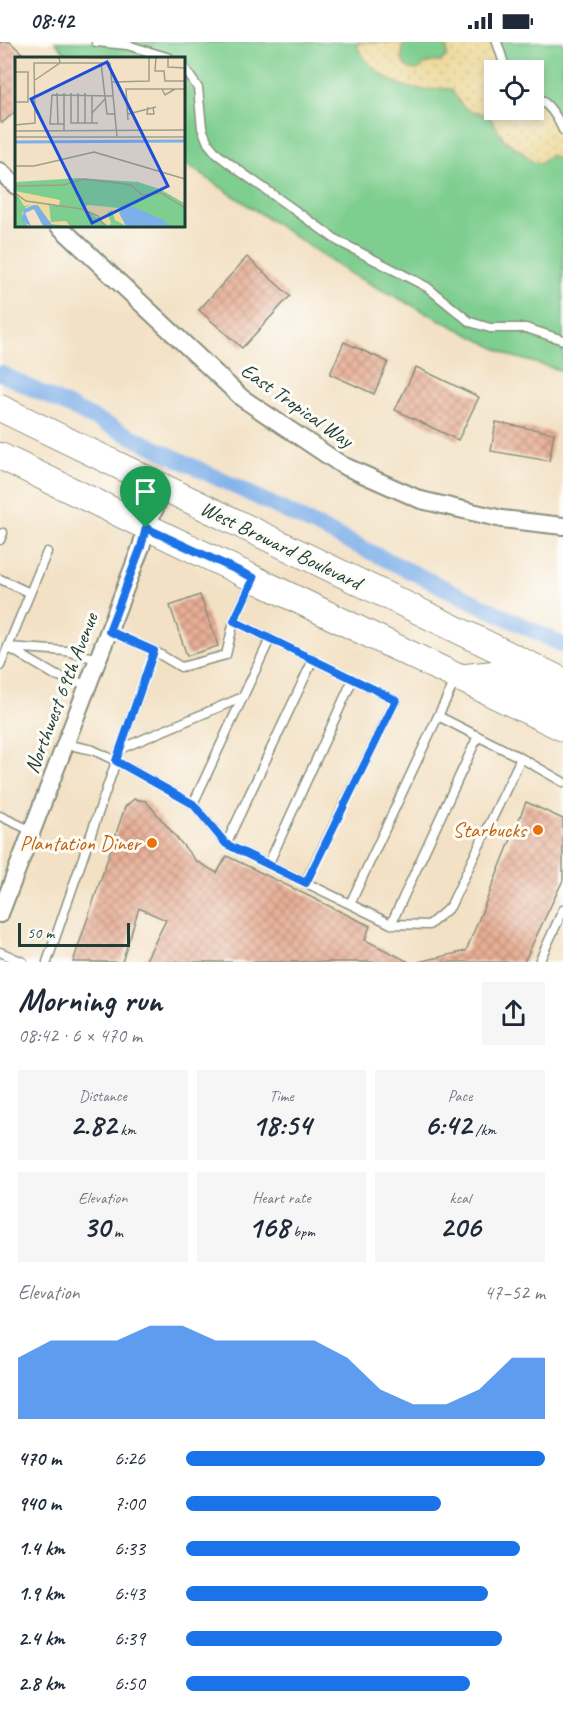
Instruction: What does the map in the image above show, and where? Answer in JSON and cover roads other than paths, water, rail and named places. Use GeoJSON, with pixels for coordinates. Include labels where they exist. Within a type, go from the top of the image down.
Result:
{"type":"FeatureCollection","features":[{"type":"Feature","properties":{"kind":"main road","name":"West Broward Boulevard"},"geometry":{"type":"LineString","coordinates":[[0,408],[563,681]]}},
{"type":"Feature","properties":{"kind":"main road","name":"West Broward Boulevard"},"geometry":{"type":"LineString","coordinates":[[0,456],[563,728]]}},
{"type":"Feature","properties":{"kind":"main road"},"geometry":{"type":"LineString","coordinates":[[457,678],[503,673],[563,703]]}},
{"type":"Feature","properties":{"kind":"street"},"geometry":{"type":"LineString","coordinates":[[0,171],[15,185]]}},
{"type":"Feature","properties":{"kind":"street","name":"East Tropical Way"},"geometry":{"type":"LineString","coordinates":[[59,226],[242,398],[342,465],[421,500],[502,519],[563,526]]}},
{"type":"Feature","properties":{"kind":"street","name":"Northwest 69th Avenue"},"geometry":{"type":"LineString","coordinates":[[0,914],[141,547],[146,528],[164,488]]}},
{"type":"Feature","properties":{"kind":"lane"},"geometry":{"type":"LineString","coordinates":[[96,42],[127,45],[167,57]]}},
{"type":"Feature","properties":{"kind":"lane"},"geometry":{"type":"LineString","coordinates":[[497,42],[503,60]]}},
{"type":"Feature","properties":{"kind":"lane"},"geometry":{"type":"LineString","coordinates":[[184,67],[193,77],[198,88],[202,128],[208,143],[217,154],[241,172],[338,241],[374,257],[427,287],[470,322],[490,328],[526,328],[563,340]]}},
{"type":"Feature","properties":{"kind":"lane"},"geometry":{"type":"LineString","coordinates":[[544,101],[556,113],[563,130]]}},
{"type":"Feature","properties":{"kind":"lane"},"geometry":{"type":"LineString","coordinates":[[0,666],[47,552]]}},
{"type":"Feature","properties":{"kind":"lane"},"geometry":{"type":"LineString","coordinates":[[109,631],[154,651],[181,667],[226,655],[234,621],[254,578]]}},
{"type":"Feature","properties":{"kind":"lane"},"geometry":{"type":"LineString","coordinates":[[0,579],[30,593]]}},
{"type":"Feature","properties":{"kind":"lane"},"geometry":{"type":"LineString","coordinates":[[234,621],[396,700],[306,883]]}},
{"type":"Feature","properties":{"kind":"lane"},"geometry":{"type":"LineString","coordinates":[[193,804],[270,639]]}},
{"type":"Feature","properties":{"kind":"lane"},"geometry":{"type":"LineString","coordinates":[[8,647],[66,651],[98,659]]}},
{"type":"Feature","properties":{"kind":"lane"},"geometry":{"type":"LineString","coordinates":[[8,647],[55,675],[88,685]]}},
{"type":"Feature","properties":{"kind":"lane"},"geometry":{"type":"LineString","coordinates":[[47,962],[154,651]]}},
{"type":"Feature","properties":{"kind":"lane"},"geometry":{"type":"LineString","coordinates":[[226,844],[313,660]]}},
{"type":"Feature","properties":{"kind":"lane"},"geometry":{"type":"LineString","coordinates":[[350,904],[457,678]]}},
{"type":"Feature","properties":{"kind":"lane"},"geometry":{"type":"LineString","coordinates":[[268,865],[353,679]]}},
{"type":"Feature","properties":{"kind":"lane"},"geometry":{"type":"LineString","coordinates":[[120,749],[243,697]]}},
{"type":"Feature","properties":{"kind":"lane"},"geometry":{"type":"LineString","coordinates":[[438,716],[563,782]]}},
{"type":"Feature","properties":{"kind":"lane"},"geometry":{"type":"LineString","coordinates":[[392,924],[478,736]]}},
{"type":"Feature","properties":{"kind":"lane"},"geometry":{"type":"LineString","coordinates":[[65,744],[93,750],[193,804],[226,844],[392,924],[429,925],[450,907],[521,758]]}},
{"type":"Feature","properties":{"kind":"lane"},"geometry":{"type":"LineString","coordinates":[[0,816],[32,831]]}},
{"type":"Feature","properties":{"kind":"lane"},"geometry":{"type":"LineString","coordinates":[[539,962],[563,910]]}},
{"type":"Feature","properties":{"kind":"lane"},"geometry":{"type":"LineString","coordinates":[[0,952],[23,962]]}},
{"type":"Feature","properties":{"kind":"waterway"},"geometry":{"type":"LineString","coordinates":[[0,373],[563,645]]}},
{"type":"Feature","properties":{"kind":"place","name":"Starbucks"},"geometry":{"type":"Point","coordinates":[538,830]}},
{"type":"Feature","properties":{"kind":"place","name":"Plantation Diner"},"geometry":{"type":"Point","coordinates":[152,843]}}]}
